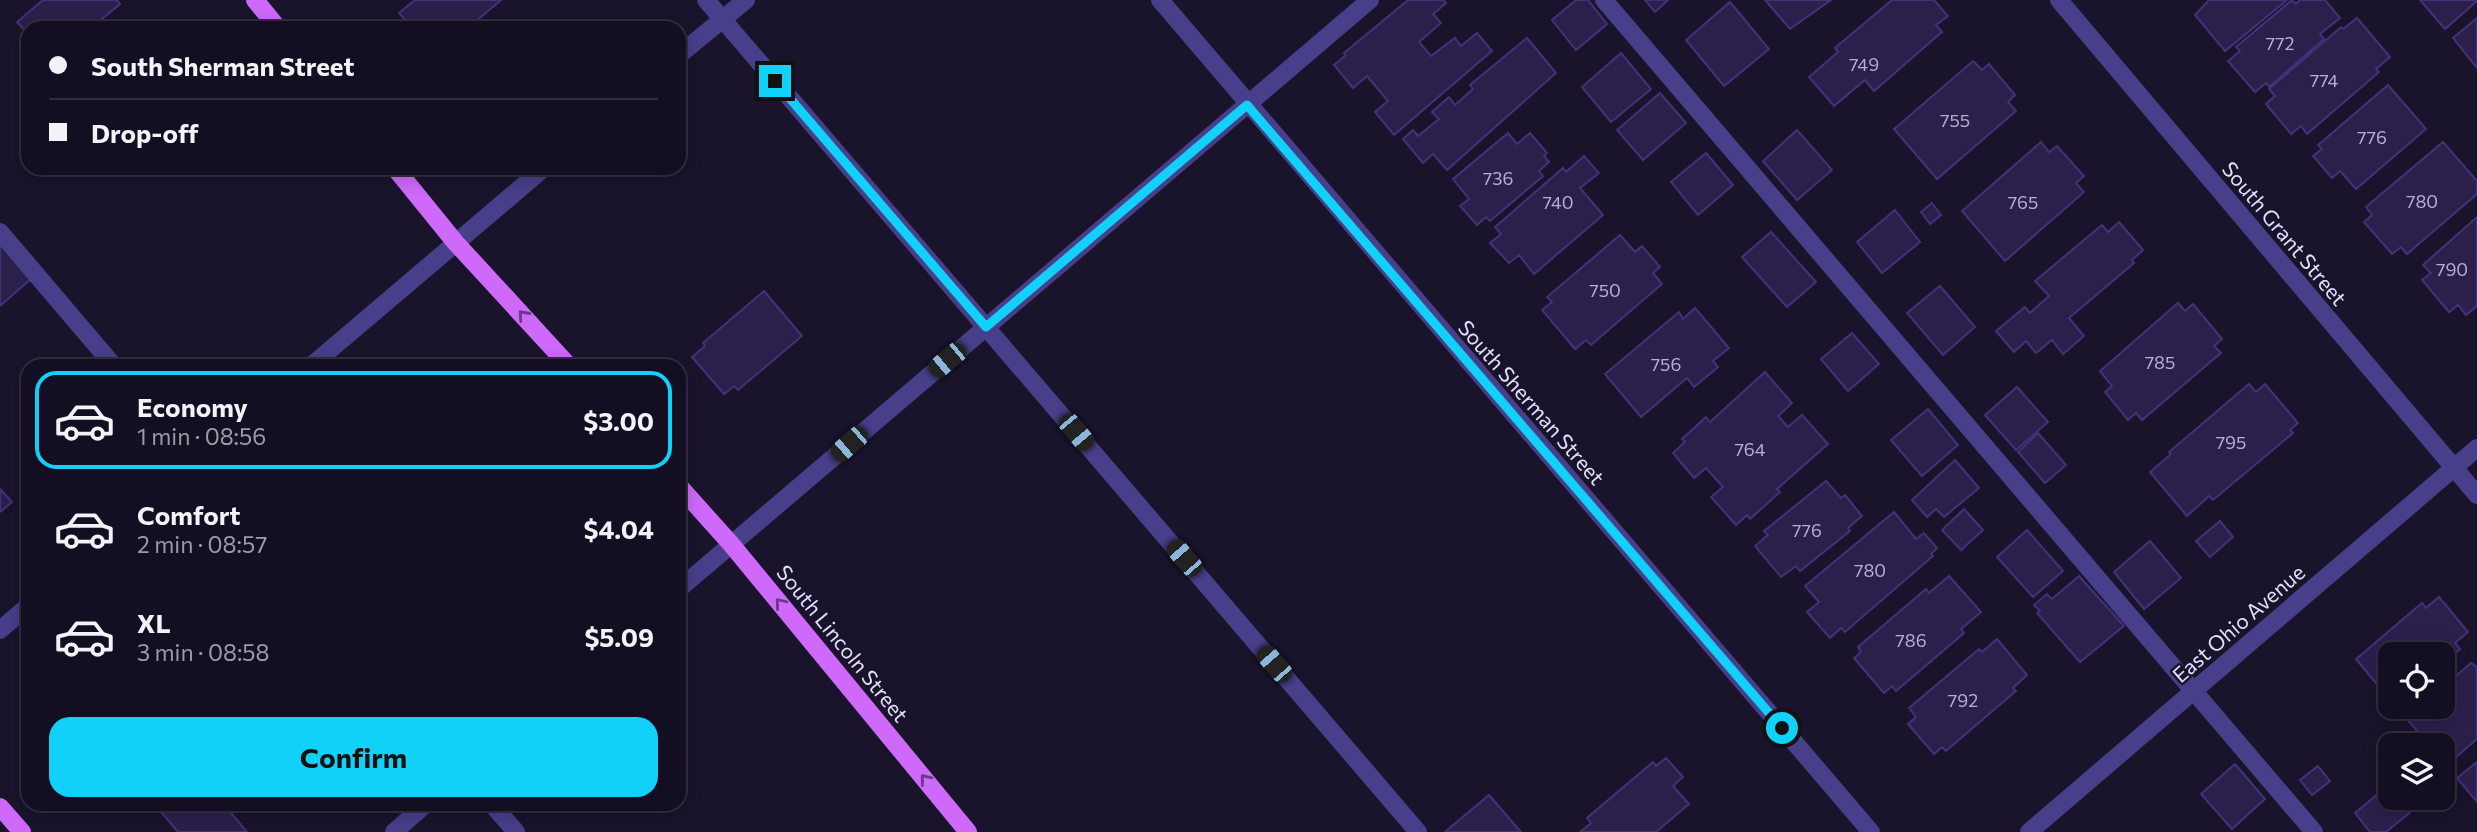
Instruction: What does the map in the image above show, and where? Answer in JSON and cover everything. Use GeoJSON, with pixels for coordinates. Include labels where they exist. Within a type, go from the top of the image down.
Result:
{"type":"FeatureCollection","features":[{"type":"Feature","properties":{"kind":"main road"},"geometry":{"type":"LineString","coordinates":[[255,0],[272,21]]}},
{"type":"Feature","properties":{"kind":"main road"},"geometry":{"type":"LineString","coordinates":[[401,175],[455,242],[563,359]]}},
{"type":"Feature","properties":{"kind":"main road","name":"South Lincoln Street"},"geometry":{"type":"LineString","coordinates":[[686,494],[731,544],[968,832]]}},
{"type":"Feature","properties":{"kind":"main road"},"geometry":{"type":"LineString","coordinates":[[0,807],[22,832]]}},
{"type":"Feature","properties":{"kind":"street"},"geometry":{"type":"LineString","coordinates":[[706,0],[1418,832]]}},
{"type":"Feature","properties":{"kind":"street"},"geometry":{"type":"LineString","coordinates":[[686,49],[746,0]]}},
{"type":"Feature","properties":{"kind":"street","name":"South Sherman Street"},"geometry":{"type":"LineString","coordinates":[[1160,0],[1871,832]]}},
{"type":"Feature","properties":{"kind":"street"},"geometry":{"type":"LineString","coordinates":[[686,583],[1370,0]]}},
{"type":"Feature","properties":{"kind":"street"},"geometry":{"type":"LineString","coordinates":[[1604,0],[2314,832]]}},
{"type":"Feature","properties":{"kind":"street","name":"South Grant Street"},"geometry":{"type":"LineString","coordinates":[[2059,0],[2477,495]]}},
{"type":"Feature","properties":{"kind":"street"},"geometry":{"type":"LineString","coordinates":[[319,359],[536,175]]}},
{"type":"Feature","properties":{"kind":"street"},"geometry":{"type":"LineString","coordinates":[[0,232],[108,359]]}},
{"type":"Feature","properties":{"kind":"street","name":"East Ohio Avenue"},"geometry":{"type":"LineString","coordinates":[[2029,832],[2477,448]]}},
{"type":"Feature","properties":{"kind":"street"},"geometry":{"type":"LineString","coordinates":[[0,630],[21,612]]}},
{"type":"Feature","properties":{"kind":"street"},"geometry":{"type":"LineString","coordinates":[[394,832],[419,811]]}},
{"type":"Feature","properties":{"kind":"street"},"geometry":{"type":"LineString","coordinates":[[498,811],[516,832]]}},
{"type":"Feature","properties":{"kind":"building"},"geometry":{"type":"Polygon","coordinates":[[[43,0],[117,0],[120,4],[99,21],[21,21],[21,26],[17,22],[43,0]]]}},
{"type":"Feature","properties":{"kind":"building"},"geometry":{"type":"Polygon","coordinates":[[[415,0],[501,0],[476,21],[406,21],[399,13],[415,0]]]}},
{"type":"Feature","properties":{"kind":"building"},"geometry":{"type":"Polygon","coordinates":[[[1408,0],[1444,0],[1446,3],[1433,14],[1441,23],[1419,42],[1431,56],[1455,38],[1461,46],[1477,33],[1492,51],[1394,135],[1375,112],[1388,101],[1367,76],[1353,88],[1334,65],[1346,55],[1344,53],[1408,0]]]}},
{"type":"Feature","properties":{"kind":"building"},"geometry":{"type":"Polygon","coordinates":[[[1576,0],[1588,0],[1607,24],[1576,50],[1552,20],[1576,0]]]}},
{"type":"Feature","properties":{"kind":"building"},"geometry":{"type":"Polygon","coordinates":[[[1645,0],[1668,0],[1655,12],[1645,0]]]}},
{"type":"Feature","properties":{"kind":"building"},"geometry":{"type":"Polygon","coordinates":[[[1765,0],[1831,0],[1790,29],[1765,0]]]}},
{"type":"Feature","properties":{"kind":"building"},"geometry":{"type":"Polygon","coordinates":[[[1892,0],[1934,0],[1948,16],[1936,25],[1942,32],[1874,91],[1865,80],[1834,106],[1809,77],[1838,52],[1835,48],[1892,0]]]}},
{"type":"Feature","properties":{"kind":"building"},"geometry":{"type":"Polygon","coordinates":[[[2209,0],[2287,0],[2225,51],[2195,15],[2209,0]]]}},
{"type":"Feature","properties":{"kind":"building"},"geometry":{"type":"Polygon","coordinates":[[[2292,0],[2296,4],[2300,0],[2325,0],[2340,18],[2320,34],[2324,39],[2269,87],[2266,83],[2255,92],[2228,61],[2240,51],[2236,47],[2292,0]]]}},
{"type":"Feature","properties":{"kind":"building"},"geometry":{"type":"Polygon","coordinates":[[[2420,0],[2477,0],[2477,1],[2445,29],[2420,0]]]}},
{"type":"Feature","properties":{"kind":"building"},"geometry":{"type":"Polygon","coordinates":[[[1730,2],[1769,49],[1724,86],[1686,40],[1730,2]]]}},
{"type":"Feature","properties":{"kind":"building"},"geometry":{"type":"Polygon","coordinates":[[[2357,18],[2390,57],[2376,69],[2379,72],[2307,134],[2301,126],[2291,134],[2266,104],[2275,96],[2269,89],[2341,27],[2343,29],[2357,18]]]}},
{"type":"Feature","properties":{"kind":"building"},"geometry":{"type":"Polygon","coordinates":[[[2477,18],[2477,68],[2453,38],[2477,18]]]}},
{"type":"Feature","properties":{"kind":"building"},"geometry":{"type":"Polygon","coordinates":[[[1527,38],[1556,73],[1447,170],[1433,154],[1423,163],[1403,139],[1413,130],[1418,136],[1439,119],[1432,112],[1449,97],[1455,105],[1473,89],[1470,85],[1527,38]]]}},
{"type":"Feature","properties":{"kind":"building"},"geometry":{"type":"Polygon","coordinates":[[[1621,53],[1651,89],[1611,122],[1582,87],[1621,53]]]}},
{"type":"Feature","properties":{"kind":"building"},"geometry":{"type":"Polygon","coordinates":[[[1973,61],[1982,70],[1989,64],[2015,95],[2008,102],[2016,111],[1937,179],[1894,129],[1973,61]]]}},
{"type":"Feature","properties":{"kind":"building"},"geometry":{"type":"Polygon","coordinates":[[[2388,85],[2426,129],[2356,189],[2340,171],[2332,178],[2313,156],[2322,149],[2318,145],[2388,85]]]}},
{"type":"Feature","properties":{"kind":"building"},"geometry":{"type":"Polygon","coordinates":[[[1660,93],[1686,123],[1643,160],[1617,130],[1660,93]]]}},
{"type":"Feature","properties":{"kind":"building"},"geometry":{"type":"Polygon","coordinates":[[[1797,130],[1832,170],[1797,200],[1763,161],[1797,130]]]}},
{"type":"Feature","properties":{"kind":"building"},"geometry":{"type":"Polygon","coordinates":[[[1508,133],[1517,144],[1530,133],[1547,153],[1544,156],[1549,162],[1539,171],[1543,176],[1490,221],[1486,217],[1477,225],[1460,206],[1469,199],[1453,179],[1508,133]]]}},
{"type":"Feature","properties":{"kind":"building"},"geometry":{"type":"Polygon","coordinates":[[[2041,142],[2049,152],[2057,146],[2084,176],[2076,183],[2084,192],[2005,261],[1962,211],[2041,142]]]}},
{"type":"Feature","properties":{"kind":"building"},"geometry":{"type":"Polygon","coordinates":[[[2443,142],[2477,181],[2477,194],[2407,254],[2401,247],[2392,254],[2364,222],[2372,215],[2366,207],[2443,142]]]}},
{"type":"Feature","properties":{"kind":"building"},"geometry":{"type":"Polygon","coordinates":[[[1706,153],[1733,185],[1698,215],[1671,182],[1706,153]]]}},
{"type":"Feature","properties":{"kind":"building"},"geometry":{"type":"Polygon","coordinates":[[[1584,156],[1599,173],[1580,188],[1603,215],[1534,274],[1519,255],[1509,263],[1490,243],[1501,234],[1495,227],[1563,168],[1566,172],[1584,156]]]}},
{"type":"Feature","properties":{"kind":"building"},"geometry":{"type":"Polygon","coordinates":[[[1932,203],[1941,215],[1930,224],[1921,212],[1932,203]]]}},
{"type":"Feature","properties":{"kind":"building"},"geometry":{"type":"Polygon","coordinates":[[[1895,210],[1920,242],[1882,273],[1857,242],[1895,210]]]}},
{"type":"Feature","properties":{"kind":"building"},"geometry":{"type":"Polygon","coordinates":[[[2477,217],[2477,306],[2466,315],[2458,305],[2449,312],[2422,280],[2431,273],[2423,265],[2477,217]]]}},
{"type":"Feature","properties":{"kind":"building"},"geometry":{"type":"Polygon","coordinates":[[[2119,222],[2143,250],[2132,260],[2134,263],[2069,318],[2084,336],[2063,354],[2052,340],[2036,353],[2026,341],[2014,352],[1996,331],[2025,307],[2030,313],[2049,296],[2035,281],[2102,225],[2108,232],[2119,222]]]}},
{"type":"Feature","properties":{"kind":"building"},"geometry":{"type":"Polygon","coordinates":[[[1771,232],[1816,282],[1787,307],[1742,257],[1771,232]]]}},
{"type":"Feature","properties":{"kind":"building"},"geometry":{"type":"Polygon","coordinates":[[[1620,235],[1635,252],[1642,246],[1660,267],[1653,273],[1662,284],[1591,345],[1586,340],[1575,349],[1542,310],[1552,302],[1547,297],[1620,235]]]}},
{"type":"Feature","properties":{"kind":"building"},"geometry":{"type":"Polygon","coordinates":[[[0,242],[31,279],[0,306],[0,242]]]}},
{"type":"Feature","properties":{"kind":"building"},"geometry":{"type":"Polygon","coordinates":[[[1940,286],[1975,327],[1943,355],[1907,313],[1940,286]]]}},
{"type":"Feature","properties":{"kind":"building"},"geometry":{"type":"Polygon","coordinates":[[[764,291],[802,336],[738,390],[734,386],[724,394],[692,357],[705,346],[703,343],[764,291]]]}},
{"type":"Feature","properties":{"kind":"building"},"geometry":{"type":"Polygon","coordinates":[[[2178,303],[2185,311],[2193,304],[2222,339],[2214,346],[2221,353],[2142,420],[2136,413],[2128,420],[2105,392],[2112,386],[2100,371],[2178,303]]]}},
{"type":"Feature","properties":{"kind":"building"},"geometry":{"type":"Polygon","coordinates":[[[1695,308],[1729,348],[1713,361],[1718,367],[1694,387],[1687,378],[1641,417],[1605,374],[1679,312],[1683,319],[1695,308]]]}},
{"type":"Feature","properties":{"kind":"building"},"geometry":{"type":"Polygon","coordinates":[[[1852,333],[1879,364],[1848,391],[1821,359],[1852,333]]]}},
{"type":"Feature","properties":{"kind":"building"},"geometry":{"type":"Polygon","coordinates":[[[1765,372],[1792,403],[1778,416],[1788,427],[1802,415],[1828,444],[1777,489],[1780,492],[1750,519],[1747,515],[1736,525],[1711,497],[1723,487],[1706,468],[1694,478],[1673,453],[1685,442],[1682,439],[1706,417],[1710,422],[1765,372]]]}},
{"type":"Feature","properties":{"kind":"building"},"geometry":{"type":"Polygon","coordinates":[[[2249,384],[2256,392],[2265,384],[2298,423],[2290,430],[2293,433],[2213,500],[2209,496],[2187,516],[2150,472],[2171,454],[2169,452],[2249,384]]]}},
{"type":"Feature","properties":{"kind":"building"},"geometry":{"type":"Polygon","coordinates":[[[2017,387],[2048,422],[2016,450],[1985,415],[2017,387]]]}},
{"type":"Feature","properties":{"kind":"building"},"geometry":{"type":"Polygon","coordinates":[[[1928,409],[1958,445],[1922,476],[1891,440],[1928,409]]]}},
{"type":"Feature","properties":{"kind":"building"},"geometry":{"type":"Polygon","coordinates":[[[2038,433],[2066,465],[2045,483],[2018,452],[2038,433]]]}},
{"type":"Feature","properties":{"kind":"building"},"geometry":{"type":"Polygon","coordinates":[[[1955,460],[1979,488],[1944,517],[1936,509],[1927,517],[1912,500],[1955,460]]]}},
{"type":"Feature","properties":{"kind":"building"},"geometry":{"type":"Polygon","coordinates":[[[1826,481],[1841,498],[1845,495],[1862,516],[1848,528],[1850,531],[1800,571],[1796,566],[1781,577],[1755,546],[1768,535],[1764,531],[1826,481]]]}},
{"type":"Feature","properties":{"kind":"building"},"geometry":{"type":"Polygon","coordinates":[[[0,489],[12,502],[0,512],[0,489]]]}},
{"type":"Feature","properties":{"kind":"building"},"geometry":{"type":"Polygon","coordinates":[[[1964,509],[1983,530],[1961,550],[1942,530],[1964,509]]]}},
{"type":"Feature","properties":{"kind":"building"},"geometry":{"type":"Polygon","coordinates":[[[1894,512],[1916,539],[1924,533],[1937,548],[1931,554],[1933,556],[1845,632],[1841,628],[1830,638],[1807,612],[1819,602],[1805,586],[1894,512]]]}},
{"type":"Feature","properties":{"kind":"building"},"geometry":{"type":"Polygon","coordinates":[[[2220,521],[2233,537],[2210,557],[2196,541],[2220,521]]]}},
{"type":"Feature","properties":{"kind":"building"},"geometry":{"type":"Polygon","coordinates":[[[2027,530],[2063,571],[2033,597],[1997,557],[2027,530]]]}},
{"type":"Feature","properties":{"kind":"building"},"geometry":{"type":"Polygon","coordinates":[[[2150,541],[2181,578],[2144,609],[2114,572],[2150,541]]]}},
{"type":"Feature","properties":{"kind":"building"},"geometry":{"type":"Polygon","coordinates":[[[1949,576],[1981,612],[1961,629],[1964,633],[1896,691],[1892,686],[1884,693],[1854,658],[1861,652],[1858,647],[1926,589],[1929,593],[1949,576]]]}},
{"type":"Feature","properties":{"kind":"building"},"geometry":{"type":"Polygon","coordinates":[[[2079,576],[2124,626],[2080,662],[2037,613],[2040,611],[2034,605],[2047,594],[2052,599],[2079,576]]]}},
{"type":"Feature","properties":{"kind":"building"},"geometry":{"type":"Polygon","coordinates":[[[2439,597],[2468,632],[2455,643],[2378,642],[2378,686],[2356,659],[2422,603],[2426,608],[2439,597]]]}},
{"type":"Feature","properties":{"kind":"building"},"geometry":{"type":"Polygon","coordinates":[[[1997,639],[2027,675],[2013,688],[2016,691],[1946,751],[1942,747],[1934,754],[1908,724],[1916,717],[1909,708],[1979,649],[1982,652],[1997,639]]]}},
{"type":"Feature","properties":{"kind":"building"},"geometry":{"type":"Polygon","coordinates":[[[2471,663],[2477,667],[2477,739],[2455,758],[2455,733],[2419,733],[2407,719],[2455,719],[2455,677],[2471,663]]]}},
{"type":"Feature","properties":{"kind":"building"},"geometry":{"type":"Polygon","coordinates":[[[1666,758],[1683,777],[1673,786],[1689,804],[1656,832],[1580,832],[1591,823],[1587,818],[1653,762],[1656,766],[1666,758]]]}},
{"type":"Feature","properties":{"kind":"building"},"geometry":{"type":"Polygon","coordinates":[[[2477,762],[2477,802],[2457,778],[2477,762]]]}},
{"type":"Feature","properties":{"kind":"building"},"geometry":{"type":"Polygon","coordinates":[[[2235,764],[2265,799],[2232,829],[2201,794],[2235,764]]]}},
{"type":"Feature","properties":{"kind":"building"},"geometry":{"type":"Polygon","coordinates":[[[2318,766],[2330,781],[2312,795],[2300,780],[2318,766]]]}},
{"type":"Feature","properties":{"kind":"building"},"geometry":{"type":"Polygon","coordinates":[[[2378,794],[2378,810],[2413,810],[2386,832],[2370,832],[2355,813],[2378,794]]]}},
{"type":"Feature","properties":{"kind":"building"},"geometry":{"type":"Polygon","coordinates":[[[1489,795],[1521,832],[1445,832],[1489,795]]]}},
{"type":"Feature","properties":{"kind":"building"},"geometry":{"type":"Polygon","coordinates":[[[160,811],[233,811],[231,813],[247,832],[178,832],[160,811]]]}},
{"type":"Feature","properties":{"kind":"route"},"geometry":{"type":"LineString","coordinates":[[775,81],[986,327],[1247,105],[1782,728]]}}]}
